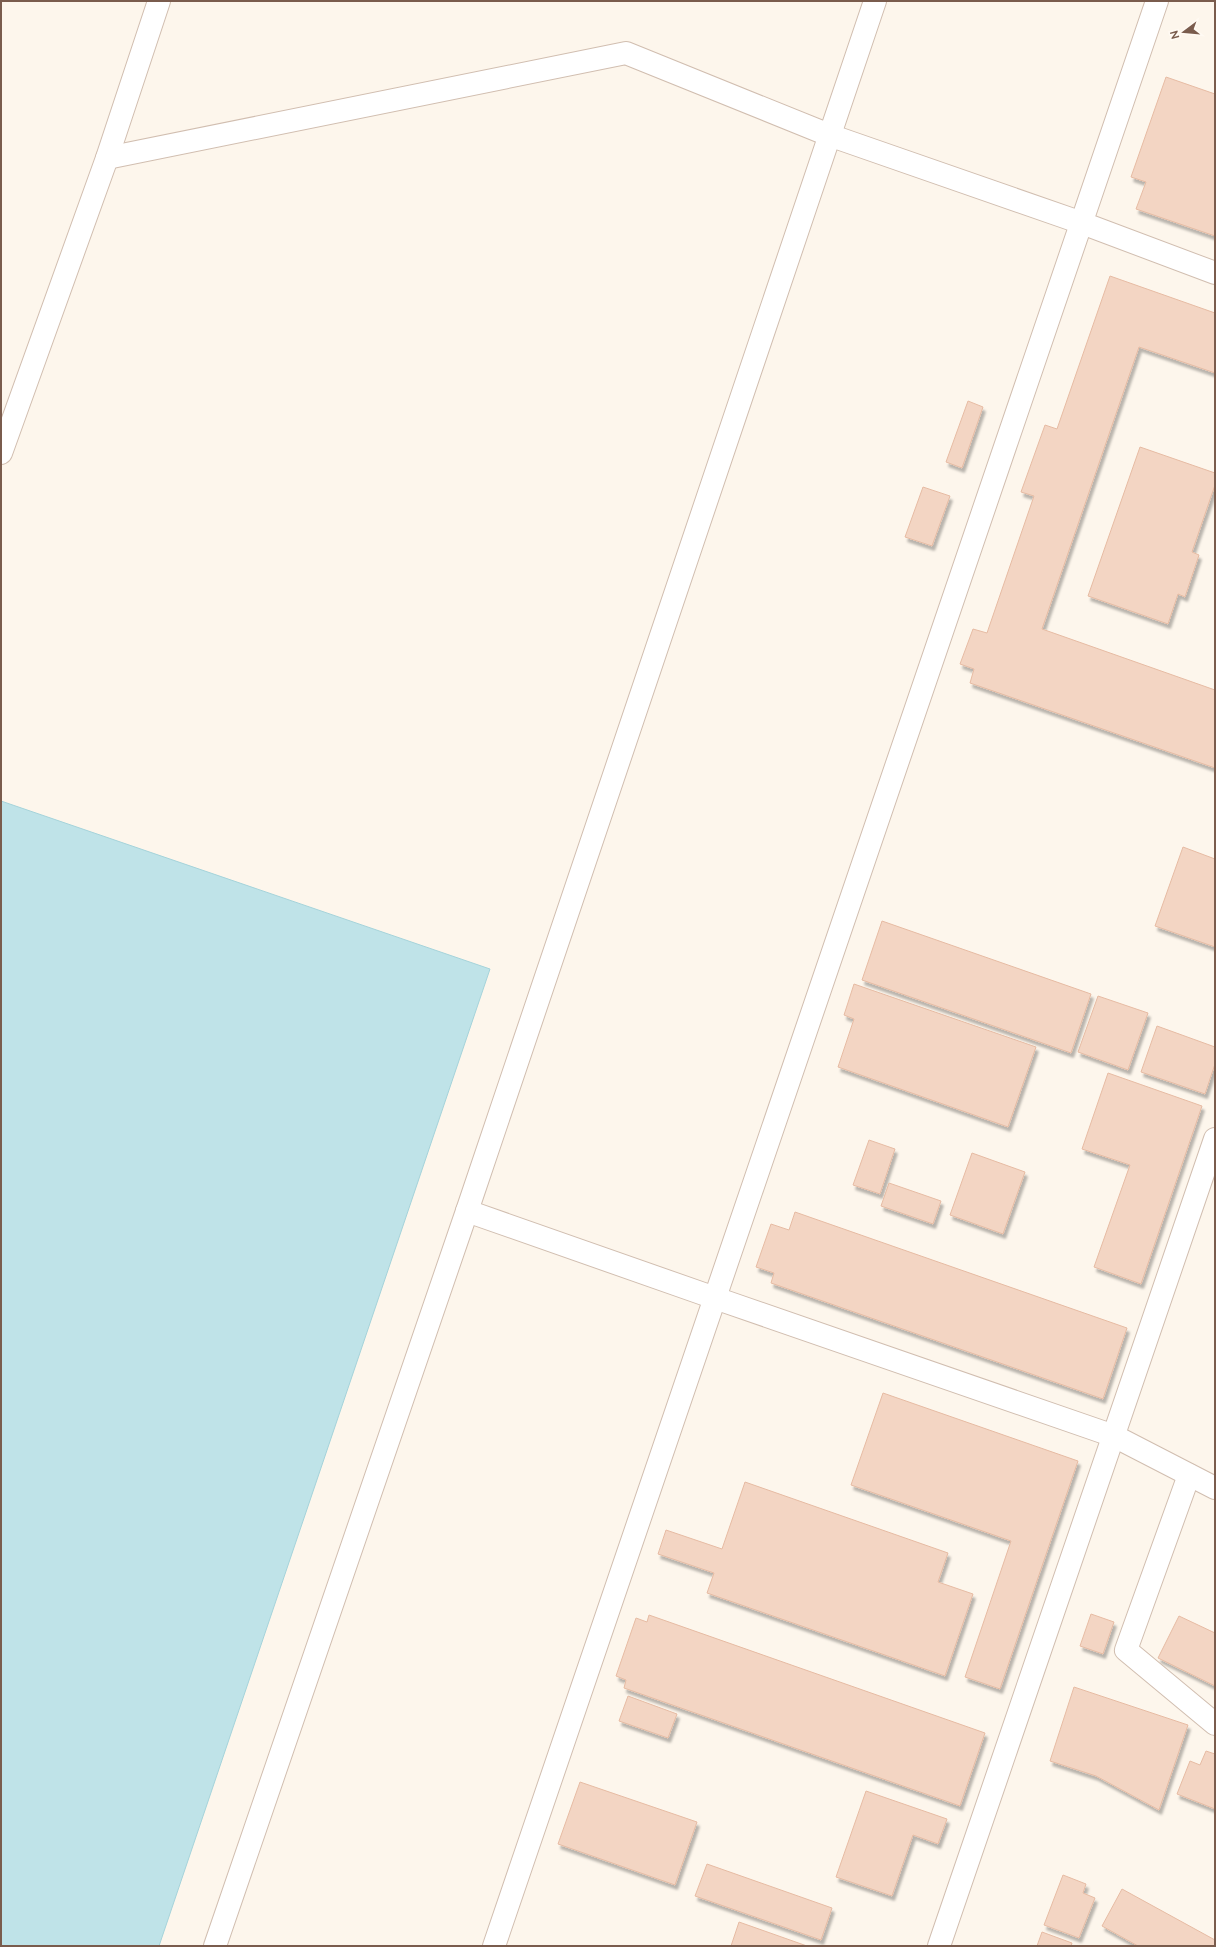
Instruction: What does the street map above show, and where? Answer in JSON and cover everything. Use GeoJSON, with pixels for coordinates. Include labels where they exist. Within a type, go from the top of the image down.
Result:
{"type":"FeatureCollection","features":[{"type":"Feature","properties":{"kind":"street"},"geometry":{"type":"LineString","coordinates":[[1,453],[107,158],[159,1]]}},
{"type":"Feature","properties":{"kind":"street"},"geometry":{"type":"LineString","coordinates":[[215,1946],[467,1210],[875,1]]}},
{"type":"Feature","properties":{"kind":"street"},"geometry":{"type":"LineString","coordinates":[[494,1946],[1158,1]]}},
{"type":"Feature","properties":{"kind":"street"},"geometry":{"type":"LineString","coordinates":[[107,158],[626,52],[829,135],[1082,222],[1215,273]]}},
{"type":"Feature","properties":{"kind":"street"},"geometry":{"type":"LineString","coordinates":[[939,1946],[1215,1139]]}},
{"type":"Feature","properties":{"kind":"street"},"geometry":{"type":"LineString","coordinates":[[467,1210],[715,1298],[1114,1436],[1215,1488]]}},
{"type":"Feature","properties":{"kind":"street"},"geometry":{"type":"LineString","coordinates":[[1189,1475],[1126,1650],[1215,1724]]}},
{"type":"Feature","properties":{"kind":"water"},"geometry":{"type":"Polygon","coordinates":[[[1,801],[490,969],[159,1946],[1,1946],[1,801]]]}},
{"type":"Feature","properties":{"kind":"building"},"geometry":{"type":"Polygon","coordinates":[[[1166,77],[1215,94],[1215,236],[1136,209],[1146,182],[1131,177],[1166,77]]]}},
{"type":"Feature","properties":{"kind":"building"},"geometry":{"type":"Polygon","coordinates":[[[1110,276],[1215,313],[1215,373],[1139,347],[1042,629],[1215,690],[1215,768],[970,683],[974,669],[960,664],[973,629],[987,633],[1034,496],[1021,492],[1045,425],[1057,429],[1110,276]]]}},
{"type":"Feature","properties":{"kind":"building"},"geometry":{"type":"Polygon","coordinates":[[[968,401],[983,407],[962,468],[946,462],[968,401]]]}},
{"type":"Feature","properties":{"kind":"building"},"geometry":{"type":"Polygon","coordinates":[[[1140,447],[1215,473],[1215,485],[1192,552],[1199,555],[1185,597],[1178,594],[1168,624],[1088,596],[1140,447]]]}},
{"type":"Feature","properties":{"kind":"building"},"geometry":{"type":"Polygon","coordinates":[[[923,487],[950,496],[932,546],[905,537],[923,487]]]}},
{"type":"Feature","properties":{"kind":"building"},"geometry":{"type":"Polygon","coordinates":[[[1183,847],[1215,859],[1215,947],[1155,926],[1183,847]]]}},
{"type":"Feature","properties":{"kind":"building"},"geometry":{"type":"Polygon","coordinates":[[[882,921],[1091,994],[1071,1053],[862,980],[882,921]]]}},
{"type":"Feature","properties":{"kind":"building"},"geometry":{"type":"Polygon","coordinates":[[[854,984],[1036,1047],[1008,1127],[838,1067],[854,1019],[844,1015],[854,984]]]}},
{"type":"Feature","properties":{"kind":"building"},"geometry":{"type":"Polygon","coordinates":[[[1098,996],[1148,1013],[1128,1070],[1078,1052],[1098,996]]]}},
{"type":"Feature","properties":{"kind":"building"},"geometry":{"type":"Polygon","coordinates":[[[1157,1026],[1215,1047],[1215,1064],[1205,1094],[1141,1072],[1157,1026]]]}},
{"type":"Feature","properties":{"kind":"building"},"geometry":{"type":"Polygon","coordinates":[[[1108,1073],[1202,1106],[1141,1284],[1094,1267],[1130,1165],[1082,1149],[1108,1073]]]}},
{"type":"Feature","properties":{"kind":"building"},"geometry":{"type":"Polygon","coordinates":[[[869,1140],[895,1149],[880,1194],[853,1185],[869,1140]]]}},
{"type":"Feature","properties":{"kind":"building"},"geometry":{"type":"Polygon","coordinates":[[[972,1153],[1025,1172],[1003,1234],[950,1215],[972,1153]]]}},
{"type":"Feature","properties":{"kind":"building"},"geometry":{"type":"Polygon","coordinates":[[[889,1183],[941,1201],[933,1224],[881,1206],[889,1183]]]}},
{"type":"Feature","properties":{"kind":"building"},"geometry":{"type":"Polygon","coordinates":[[[795,1212],[1127,1328],[1103,1399],[771,1283],[774,1273],[756,1267],[771,1224],[789,1230],[795,1212]]]}},
{"type":"Feature","properties":{"kind":"building"},"geometry":{"type":"Polygon","coordinates":[[[883,1393],[1078,1461],[1000,1689],[965,1677],[1011,1541],[851,1485],[883,1393]]]}},
{"type":"Feature","properties":{"kind":"building"},"geometry":{"type":"Polygon","coordinates":[[[745,1482],[948,1553],[938,1582],[973,1594],[945,1676],[707,1593],[714,1573],[658,1554],[666,1530],[722,1549],[745,1482]]]}},
{"type":"Feature","properties":{"kind":"building"},"geometry":{"type":"Polygon","coordinates":[[[1091,1614],[1114,1622],[1103,1654],[1080,1646],[1091,1614]]]}},
{"type":"Feature","properties":{"kind":"building"},"geometry":{"type":"Polygon","coordinates":[[[649,1615],[985,1733],[960,1806],[624,1688],[626,1680],[616,1676],[636,1618],[647,1622],[649,1615]]]}},
{"type":"Feature","properties":{"kind":"building"},"geometry":{"type":"Polygon","coordinates":[[[1179,1616],[1215,1633],[1215,1686],[1158,1658],[1179,1616]]]}},
{"type":"Feature","properties":{"kind":"building"},"geometry":{"type":"Polygon","coordinates":[[[1074,1687],[1188,1725],[1159,1810],[1096,1776],[1050,1761],[1074,1687]]]}},
{"type":"Feature","properties":{"kind":"building"},"geometry":{"type":"Polygon","coordinates":[[[628,1696],[677,1714],[668,1738],[619,1721],[628,1696]]]}},
{"type":"Feature","properties":{"kind":"building"},"geometry":{"type":"Polygon","coordinates":[[[1206,1751],[1215,1754],[1215,1809],[1177,1794],[1190,1761],[1200,1765],[1206,1751]]]}},
{"type":"Feature","properties":{"kind":"building"},"geometry":{"type":"Polygon","coordinates":[[[580,1782],[697,1822],[675,1885],[558,1844],[580,1782]]]}},
{"type":"Feature","properties":{"kind":"building"},"geometry":{"type":"Polygon","coordinates":[[[866,1791],[947,1819],[938,1844],[913,1835],[892,1896],[836,1877],[866,1791]]]}},
{"type":"Feature","properties":{"kind":"building"},"geometry":{"type":"Polygon","coordinates":[[[707,1864],[832,1908],[821,1940],[695,1896],[707,1864]]]}},
{"type":"Feature","properties":{"kind":"building"},"geometry":{"type":"Polygon","coordinates":[[[1063,1875],[1086,1884],[1083,1893],[1095,1898],[1079,1938],[1044,1925],[1063,1875]]]}},
{"type":"Feature","properties":{"kind":"building"},"geometry":{"type":"Polygon","coordinates":[[[1122,1889],[1215,1940],[1215,1946],[1138,1946],[1102,1926],[1122,1889]]]}},
{"type":"Feature","properties":{"kind":"building"},"geometry":{"type":"Polygon","coordinates":[[[739,1922],[807,1946],[731,1946],[739,1922]]]}},
{"type":"Feature","properties":{"kind":"building"},"geometry":{"type":"Polygon","coordinates":[[[1042,1932],[1072,1943],[1071,1946],[1037,1946],[1042,1932]]]}}]}
